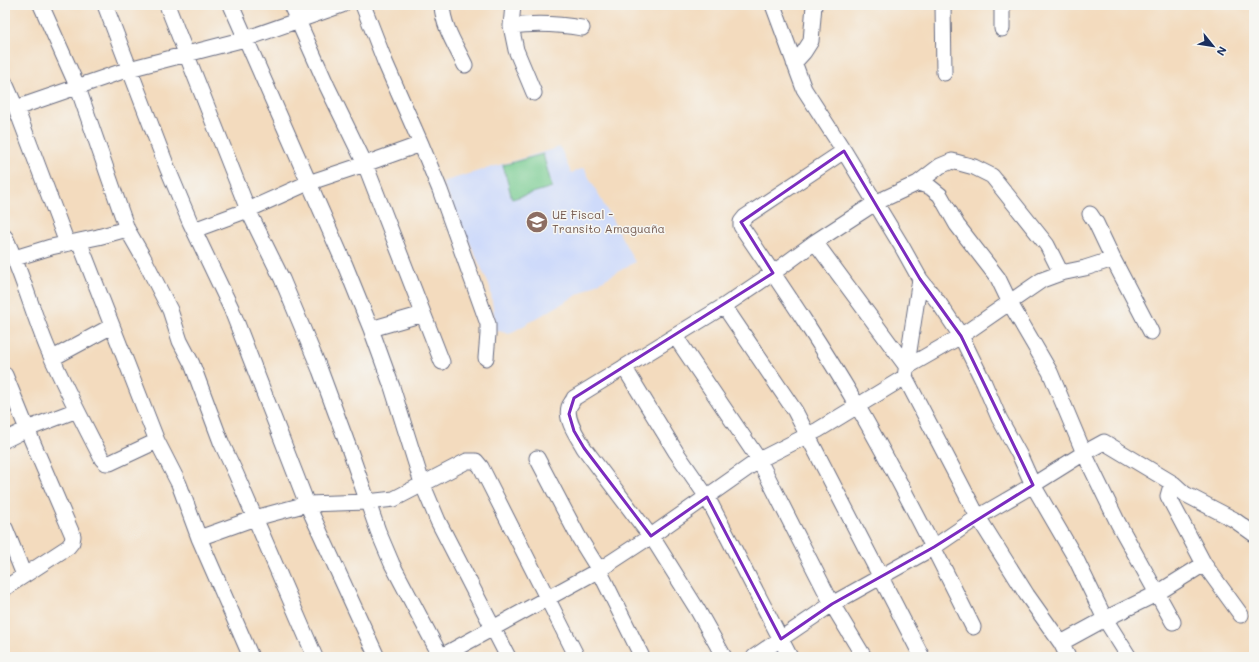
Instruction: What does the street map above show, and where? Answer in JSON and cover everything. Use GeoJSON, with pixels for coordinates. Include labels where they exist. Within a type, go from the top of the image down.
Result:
{"type":"FeatureCollection","features":[{"type":"Feature","properties":{"kind":"street"},"geometry":{"type":"LineString","coordinates":[[41,5],[78,88],[127,229],[170,310],[180,341],[192,364],[221,442],[315,657]]}},
{"type":"Feature","properties":{"kind":"street"},"geometry":{"type":"LineString","coordinates":[[105,5],[167,167],[194,230],[231,308],[308,504],[377,657]]}},
{"type":"Feature","properties":{"kind":"street"},"geometry":{"type":"LineString","coordinates":[[167,5],[248,210],[282,279],[320,370],[378,531],[392,564],[441,657],[547,600],[598,570],[651,536],[759,460],[808,436],[858,406],[961,336],[1009,301],[1042,280],[1113,259]]}},
{"type":"Feature","properties":{"kind":"street"},"geometry":{"type":"LineString","coordinates":[[231,5],[345,265],[371,329],[392,387],[422,483],[438,521],[495,628],[508,657]]}},
{"type":"Feature","properties":{"kind":"street"},"geometry":{"type":"LineString","coordinates":[[291,5],[297,21],[365,164],[442,362]]}},
{"type":"Feature","properties":{"kind":"street"},"geometry":{"type":"LineString","coordinates":[[16,108],[129,70],[245,39],[342,5]]}},
{"type":"Feature","properties":{"kind":"street"},"geometry":{"type":"LineString","coordinates":[[363,5],[385,62],[440,190],[488,324],[486,358]]}},
{"type":"Feature","properties":{"kind":"street"},"geometry":{"type":"LineString","coordinates":[[442,5],[442,14],[465,65]]}},
{"type":"Feature","properties":{"kind":"street"},"geometry":{"type":"LineString","coordinates":[[513,5],[511,26],[516,50],[534,93]]}},
{"type":"Feature","properties":{"kind":"street"},"geometry":{"type":"LineString","coordinates":[[773,5],[804,90],[844,151],[920,279],[939,303],[961,336],[1033,485],[1076,559],[1104,619],[1128,657]]}},
{"type":"Feature","properties":{"kind":"street"},"geometry":{"type":"LineString","coordinates":[[794,63],[811,41],[814,5]]}},
{"type":"Feature","properties":{"kind":"street"},"geometry":{"type":"LineString","coordinates":[[943,5],[944,73]]}},
{"type":"Feature","properties":{"kind":"street"},"geometry":{"type":"LineString","coordinates":[[1002,5],[1002,29]]}},
{"type":"Feature","properties":{"kind":"street"},"geometry":{"type":"LineString","coordinates":[[511,26],[527,24],[568,25],[582,28]]}},
{"type":"Feature","properties":{"kind":"street"},"geometry":{"type":"LineString","coordinates":[[5,83],[73,242],[112,326],[157,441],[179,484],[199,538],[251,657]]}},
{"type":"Feature","properties":{"kind":"street"},"geometry":{"type":"LineString","coordinates":[[194,230],[248,210],[308,183],[421,144]]}},
{"type":"Feature","properties":{"kind":"street"},"geometry":{"type":"LineString","coordinates":[[844,151],[746,217],[741,222],[741,226],[814,335],[858,406],[934,547],[973,627]]}},
{"type":"Feature","properties":{"kind":"street"},"geometry":{"type":"LineString","coordinates":[[724,657],[697,609],[651,536],[584,448],[574,431],[569,414],[569,407],[574,398],[724,306],[875,202],[918,183],[940,166],[952,161],[974,167],[992,176],[1047,245],[1062,273]]}},
{"type":"Feature","properties":{"kind":"street"},"geometry":{"type":"LineString","coordinates":[[918,183],[930,187],[940,195],[957,225],[998,278],[1009,301],[1050,372],[1084,453],[1118,523],[1156,594],[1173,622]]}},
{"type":"Feature","properties":{"kind":"street"},"geometry":{"type":"LineString","coordinates":[[1090,214],[1151,332]]}},
{"type":"Feature","properties":{"kind":"street"},"geometry":{"type":"LineString","coordinates":[[15,258],[51,246],[127,229]]}},
{"type":"Feature","properties":{"kind":"street"},"geometry":{"type":"LineString","coordinates":[[5,237],[15,258],[47,348],[102,459],[106,463],[110,463],[157,441]]}},
{"type":"Feature","properties":{"kind":"street"},"geometry":{"type":"LineString","coordinates":[[815,242],[906,372],[978,517],[1027,595],[1064,650],[1104,619],[1156,594],[1204,564]]}},
{"type":"Feature","properties":{"kind":"street"},"geometry":{"type":"LineString","coordinates":[[906,372],[920,279]]}},
{"type":"Feature","properties":{"kind":"street"},"geometry":{"type":"LineString","coordinates":[[724,306],[795,411],[922,657]]}},
{"type":"Feature","properties":{"kind":"street"},"geometry":{"type":"LineString","coordinates":[[371,329],[423,314]]}},
{"type":"Feature","properties":{"kind":"street"},"geometry":{"type":"LineString","coordinates":[[53,358],[112,326]]}},
{"type":"Feature","properties":{"kind":"street"},"geometry":{"type":"LineString","coordinates":[[675,336],[759,460],[832,604],[864,657]]}},
{"type":"Feature","properties":{"kind":"street"},"geometry":{"type":"LineString","coordinates":[[624,367],[676,452],[707,497],[790,657]]}},
{"type":"Feature","properties":{"kind":"street"},"geometry":{"type":"LineString","coordinates":[[5,375],[26,429],[73,536],[72,542],[68,547],[24,574],[5,588]]}},
{"type":"Feature","properties":{"kind":"street"},"geometry":{"type":"LineString","coordinates":[[5,440],[26,429],[77,410]]}},
{"type":"Feature","properties":{"kind":"street"},"geometry":{"type":"LineString","coordinates":[[754,657],[832,604],[934,547],[978,517],[1104,442],[1174,484],[1185,494],[1233,519],[1254,534]]}},
{"type":"Feature","properties":{"kind":"street"},"geometry":{"type":"LineString","coordinates":[[537,458],[578,536],[598,570],[642,657]]}},
{"type":"Feature","properties":{"kind":"street"},"geometry":{"type":"LineString","coordinates":[[199,538],[255,518],[308,504],[367,502],[394,499],[422,483],[467,461],[476,461],[481,467],[577,657]]}},
{"type":"Feature","properties":{"kind":"street"},"geometry":{"type":"LineString","coordinates":[[1174,484],[1170,489],[1168,496],[1204,564],[1241,615]]}},
{"type":"Feature","properties":{"kind":"street"},"geometry":{"type":"LineString","coordinates":[[5,528],[24,574]]}},
{"type":"Feature","properties":{"kind":"highlighted area"},"geometry":{"type":"Polygon","coordinates":[[[844,151],[920,279],[961,336],[1033,485],[934,547],[832,604],[781,639],[707,497],[651,536],[584,448],[574,431],[569,414],[574,398],[773,273],[741,222],[844,151]]]}},
{"type":"Feature","properties":{"kind":"shaded area","name":"UE Fiscal - Transito Amaguaña"},"geometry":{"type":"Polygon","coordinates":[[[560,147],[571,173],[584,168],[635,262],[509,334],[496,330],[490,287],[442,182],[560,147]]]}},
{"type":"Feature","properties":{"kind":"green space"},"geometry":{"type":"Polygon","coordinates":[[[543,154],[552,187],[512,199],[503,165],[543,154]]]}},
{"type":"Feature","properties":{"kind":"place","name":"UE Fiscal - Transito Amaguaña"},"geometry":{"type":"Point","coordinates":[537,222]}}]}
